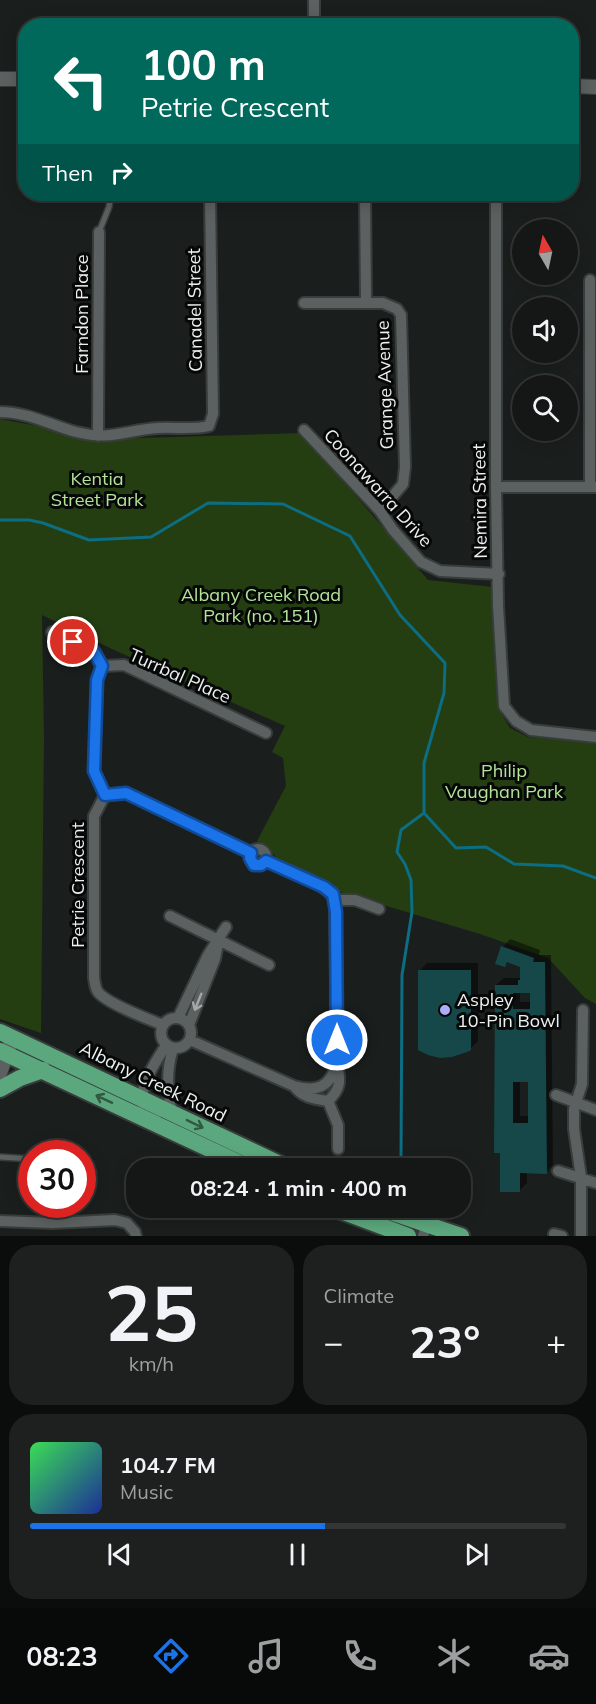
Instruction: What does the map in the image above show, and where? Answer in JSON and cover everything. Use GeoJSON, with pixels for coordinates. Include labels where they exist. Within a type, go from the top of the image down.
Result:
{"type":"FeatureCollection","features":[{"type":"Feature","properties":{"kind":"main road","name":"Albany Creek Road"},"geometry":{"type":"LineString","coordinates":[[3,1034],[267,1158]]}},
{"type":"Feature","properties":{"kind":"main road","name":"Albany Creek Road"},"geometry":{"type":"LineString","coordinates":[[3,1053],[229,1158]]}},
{"type":"Feature","properties":{"kind":"main road"},"geometry":{"type":"LineString","coordinates":[[0,1089],[20,1078],[43,1070]]}},
{"type":"Feature","properties":{"kind":"main road"},"geometry":{"type":"LineString","coordinates":[[360,1218],[408,1236]]}},
{"type":"Feature","properties":{"kind":"main road"},"geometry":{"type":"LineString","coordinates":[[400,1218],[425,1230],[461,1236]]}},
{"type":"Feature","properties":{"kind":"street"},"geometry":{"type":"LineString","coordinates":[[314,0],[314,18]]}},
{"type":"Feature","properties":{"kind":"street"},"geometry":{"type":"LineString","coordinates":[[0,79],[18,79]]}},
{"type":"Feature","properties":{"kind":"street"},"geometry":{"type":"LineString","coordinates":[[579,86],[596,87]]}},
{"type":"Feature","properties":{"kind":"street","name":"Canadel Street"},"geometry":{"type":"LineString","coordinates":[[98,436],[123,435],[147,429],[209,426],[213,414],[210,201]]}},
{"type":"Feature","properties":{"kind":"street"},"geometry":{"type":"LineString","coordinates":[[365,201],[366,302]]}},
{"type":"Feature","properties":{"kind":"street","name":"Nemira Street"},"geometry":{"type":"LineString","coordinates":[[496,201],[496,487],[498,606],[504,706],[516,721],[531,730],[596,737]]}},
{"type":"Feature","properties":{"kind":"street","name":"Farndon Place"},"geometry":{"type":"LineString","coordinates":[[98,436],[99,232]]}},
{"type":"Feature","properties":{"kind":"street"},"geometry":{"type":"LineString","coordinates":[[496,487],[593,487],[590,280]]}},
{"type":"Feature","properties":{"kind":"street","name":"Grange Avenue"},"geometry":{"type":"LineString","coordinates":[[304,303],[366,302],[391,305],[397,309],[402,322],[405,467],[403,484],[380,511]]}},
{"type":"Feature","properties":{"kind":"street"},"geometry":{"type":"LineString","coordinates":[[0,412],[22,413],[75,432],[98,436]]}},
{"type":"Feature","properties":{"kind":"street","name":"Coonawarra Drive"},"geometry":{"type":"LineString","coordinates":[[304,430],[380,511],[421,562],[440,571],[499,574]]}},
{"type":"Feature","properties":{"kind":"street"},"geometry":{"type":"LineString","coordinates":[[52,632],[94,652],[102,666]]}},
{"type":"Feature","properties":{"kind":"street","name":"Turrbal Place"},"geometry":{"type":"LineString","coordinates":[[105,795],[94,771],[97,680],[102,666],[123,665],[266,733]]}},
{"type":"Feature","properties":{"kind":"street"},"geometry":{"type":"LineString","coordinates":[[105,795],[126,793],[251,853],[250,858],[254,865],[261,865],[266,861],[324,887],[333,894],[335,900],[337,1062],[340,1078],[338,1092],[328,1101]]}},
{"type":"Feature","properties":{"kind":"street","name":"Petrie Crescent"},"geometry":{"type":"LineString","coordinates":[[105,795],[94,816],[94,978],[96,989],[99,994],[113,1003],[162,1025]]}},
{"type":"Feature","properties":{"kind":"street"},"geometry":{"type":"LineString","coordinates":[[335,900],[355,900],[379,909]]}},
{"type":"Feature","properties":{"kind":"street"},"geometry":{"type":"LineString","coordinates":[[170,916],[269,965]]}},
{"type":"Feature","properties":{"kind":"street"},"geometry":{"type":"LineString","coordinates":[[178,1018],[208,955],[226,927]]}},
{"type":"Feature","properties":{"kind":"street"},"geometry":{"type":"LineString","coordinates":[[189,1025],[215,959],[219,940]]}},
{"type":"Feature","properties":{"kind":"street"},"geometry":{"type":"LineString","coordinates":[[581,1236],[581,1177],[574,1129],[574,1109],[578,1103],[582,1084],[583,1010]]}},
{"type":"Feature","properties":{"kind":"street"},"geometry":{"type":"LineString","coordinates":[[170,1047],[183,1047],[190,1040],[189,1025],[178,1018],[171,1019],[162,1025],[160,1035],[170,1047],[167,1086],[172,1113]]}},
{"type":"Feature","properties":{"kind":"street"},"geometry":{"type":"LineString","coordinates":[[0,1074],[3,1034]]}},
{"type":"Feature","properties":{"kind":"street"},"geometry":{"type":"LineString","coordinates":[[190,1040],[304,1089],[323,1087],[333,1077],[337,1062]]}},
{"type":"Feature","properties":{"kind":"street"},"geometry":{"type":"LineString","coordinates":[[157,1124],[155,1114],[145,1108],[142,1099],[146,1083],[170,1047]]}},
{"type":"Feature","properties":{"kind":"street"},"geometry":{"type":"LineString","coordinates":[[294,1086],[300,1095],[328,1101]]}},
{"type":"Feature","properties":{"kind":"street"},"geometry":{"type":"LineString","coordinates":[[556,1095],[596,1110]]}},
{"type":"Feature","properties":{"kind":"street"},"geometry":{"type":"LineString","coordinates":[[328,1101],[338,1125],[338,1149]]}},
{"type":"Feature","properties":{"kind":"street"},"geometry":{"type":"LineString","coordinates":[[558,1171],[596,1183]]}},
{"type":"Feature","properties":{"kind":"street"},"geometry":{"type":"LineString","coordinates":[[53,1218],[53,1223]]}},
{"type":"Feature","properties":{"kind":"street"},"geometry":{"type":"LineString","coordinates":[[0,1221],[53,1223],[122,1221],[132,1227],[136,1236]]}},
{"type":"Feature","properties":{"kind":"lane","name":"Farndon Place"},"geometry":{"type":"LineString","coordinates":[[99,232],[110,201]]}},
{"type":"Feature","properties":{"kind":"lane"},"geometry":{"type":"LineString","coordinates":[[0,1157],[18,1158]]}},
{"type":"Feature","properties":{"kind":"green space"},"geometry":{"type":"Polygon","coordinates":[[[0,419],[107,439],[302,433],[428,580],[493,587],[500,711],[510,728],[528,737],[596,742],[596,1004],[585,998],[548,958],[480,934],[340,892],[277,859],[268,847],[257,841],[286,786],[283,758],[272,752],[285,726],[112,649],[42,615],[44,738],[41,1033],[0,1019],[0,419]]]}},
{"type":"Feature","properties":{"kind":"building"},"geometry":{"type":"Polygon","coordinates":[[[501,946],[534,958],[533,962],[545,962],[547,1174],[520,1173],[520,1192],[500,1192],[500,1153],[494,1153],[495,985],[518,985],[520,967],[507,962],[505,967],[495,964],[501,946]],[[513,993],[513,1009],[530,1009],[530,993],[513,993]],[[513,1082],[513,1123],[528,1123],[528,1082],[513,1082]]]}},
{"type":"Feature","properties":{"kind":"building","name":"Aspley 10-Pin Bowl"},"geometry":{"type":"Polygon","coordinates":[[[418,970],[471,970],[471,1050],[452,1057],[440,1058],[418,1050],[418,970]]]}},
{"type":"Feature","properties":{"kind":"waterway"},"geometry":{"type":"LineString","coordinates":[[0,520],[29,520],[43,523],[89,540],[151,537],[208,503],[283,504],[350,536],[400,615],[445,663],[444,693],[424,763],[424,813],[456,848],[486,847],[514,864],[563,866],[596,878]]}},
{"type":"Feature","properties":{"kind":"waterway"},"geometry":{"type":"LineString","coordinates":[[401,1158],[402,975],[412,912],[411,880],[397,852],[401,830],[424,813]]}},
{"type":"Feature","properties":{"kind":"place","name":"Aspley 10-Pin Bowl"},"geometry":{"type":"Point","coordinates":[445,1010]}},
{"type":"Feature","properties":{"kind":"route"},"geometry":{"type":"LineString","coordinates":[[73,642],[94,652],[102,666],[97,680],[94,771],[105,795],[126,793],[251,853],[251,862],[254,865],[264,864],[266,861],[324,887],[333,894],[336,912],[337,1040]]}},
{"type":"Feature","properties":{"kind":"park label","name":"Kentia Street Park"},"geometry":{"type":"Point","coordinates":[97,489]}},
{"type":"Feature","properties":{"kind":"park label","name":"Albany Creek Road Park (no. 151)"},"geometry":{"type":"Point","coordinates":[261,605]}},
{"type":"Feature","properties":{"kind":"park label","name":"Philip Vaughan Park"},"geometry":{"type":"Point","coordinates":[504,781]}}]}
